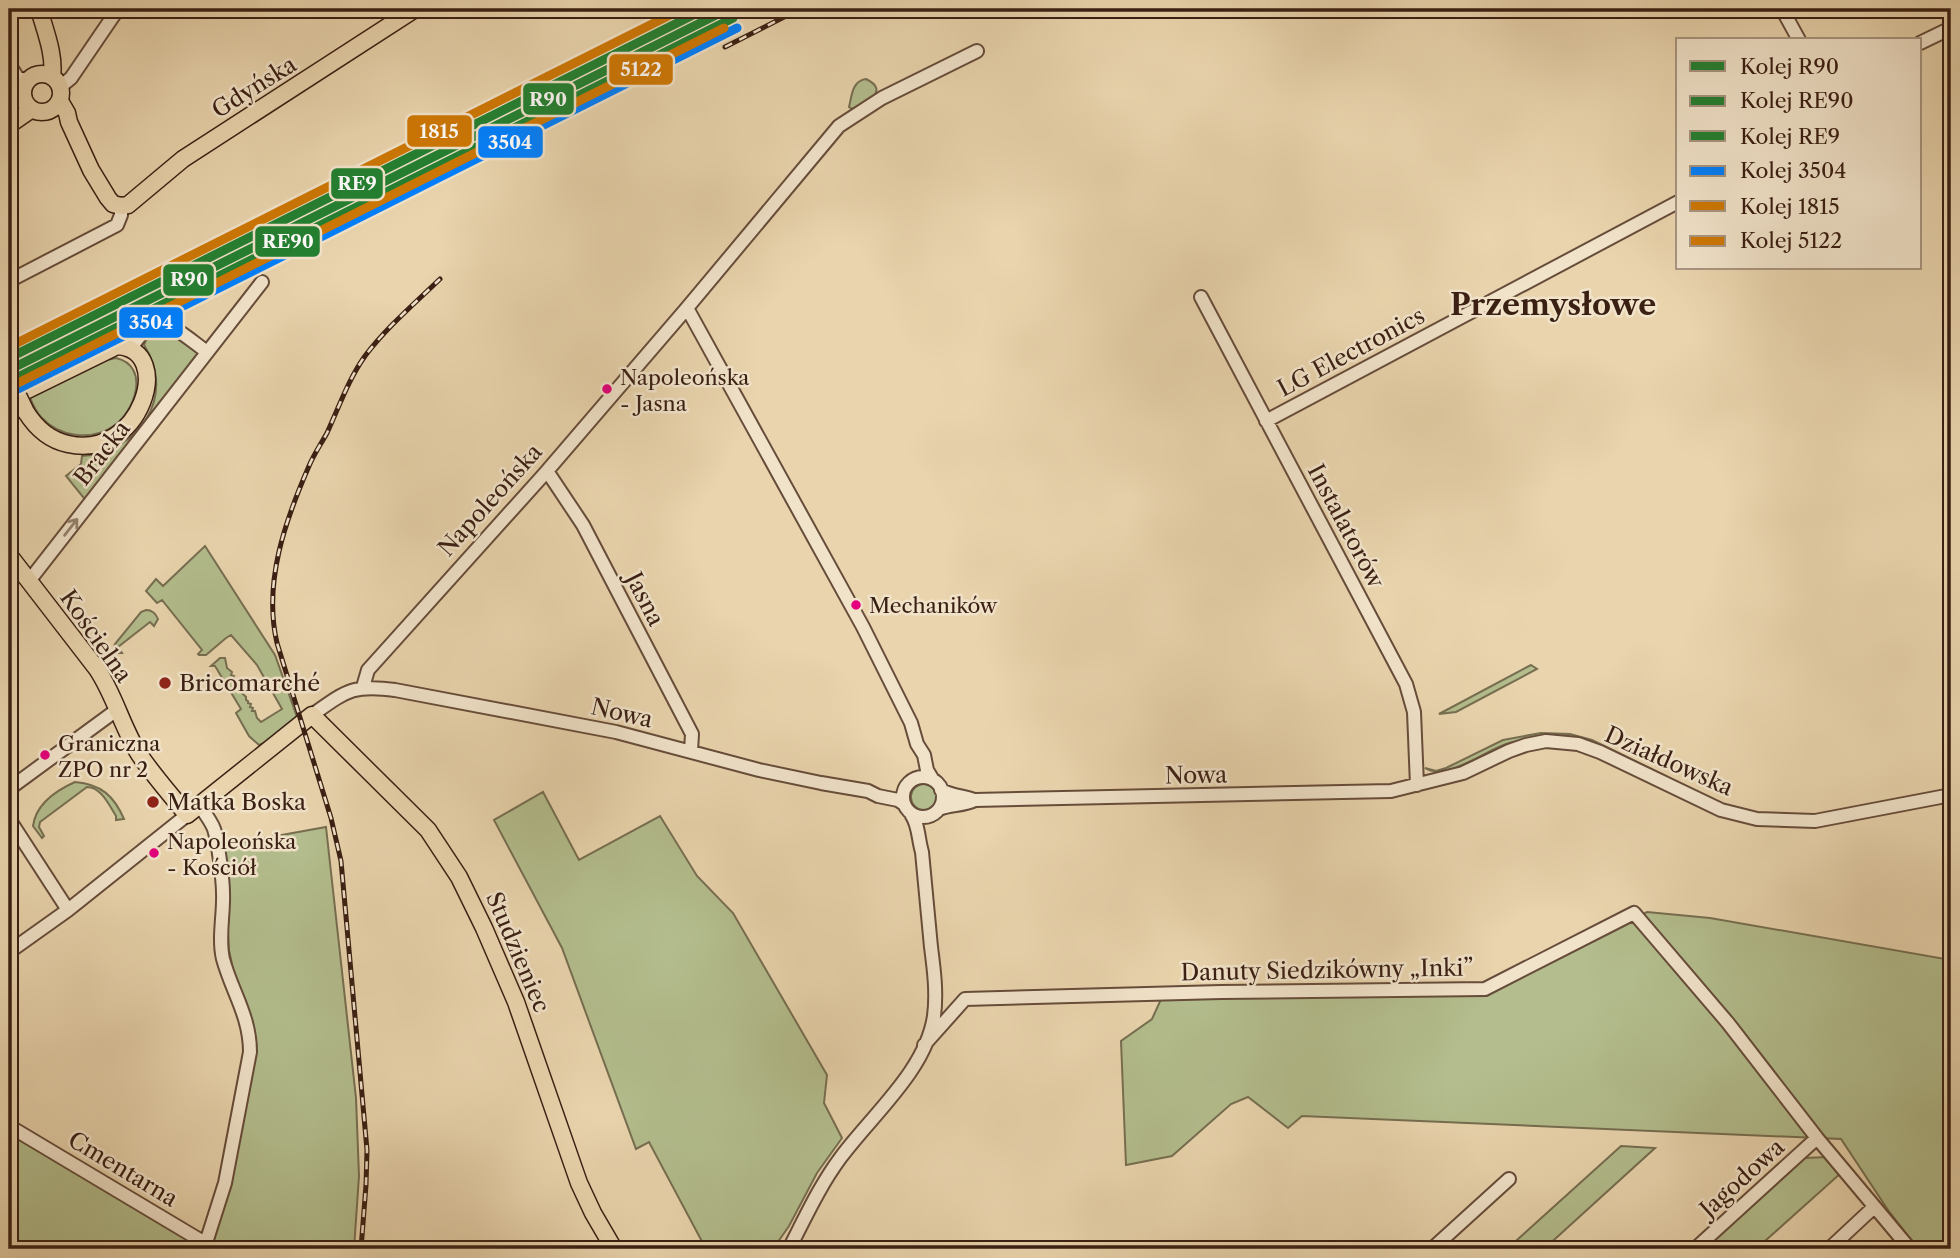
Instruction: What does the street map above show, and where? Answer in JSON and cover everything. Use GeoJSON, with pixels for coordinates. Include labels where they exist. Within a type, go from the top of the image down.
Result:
{"type":"FeatureCollection","features":[{"type":"Feature","properties":{"kind":"main road"},"geometry":{"type":"LineString","coordinates":[[28,105],[42,112],[53,66],[39,9]]}},
{"type":"Feature","properties":{"kind":"main road","name":"Gdyńska"},"geometry":{"type":"LineString","coordinates":[[117,205],[128,205],[183,159],[415,9]]}},
{"type":"Feature","properties":{"kind":"main road"},"geometry":{"type":"LineString","coordinates":[[28,105],[24,87],[49,88]]}},
{"type":"Feature","properties":{"kind":"main road"},"geometry":{"type":"LineString","coordinates":[[49,88],[67,113],[91,170],[117,205]]}},
{"type":"Feature","properties":{"kind":"main road"},"geometry":{"type":"LineString","coordinates":[[9,122],[28,105]]}},
{"type":"Feature","properties":{"kind":"main road"},"geometry":{"type":"LineString","coordinates":[[9,377],[26,412],[35,425],[62,443],[78,446],[94,445],[119,434],[137,415],[146,390],[146,374],[139,355],[131,349],[117,346],[106,350],[9,399]]}},
{"type":"Feature","properties":{"kind":"main road","name":"Kościelna"},"geometry":{"type":"LineString","coordinates":[[9,555],[106,683],[139,754],[193,810]]}},
{"type":"Feature","properties":{"kind":"main road"},"geometry":{"type":"LineString","coordinates":[[193,810],[312,715]]}},
{"type":"Feature","properties":{"kind":"main road","name":"Studzieniec"},"geometry":{"type":"LineString","coordinates":[[312,715],[428,830],[459,877],[516,1002],[579,1183],[614,1249]]}},
{"type":"Feature","properties":{"kind":"street"},"geometry":{"type":"LineString","coordinates":[[9,64],[17,77],[49,88],[71,78],[118,9]]}},
{"type":"Feature","properties":{"kind":"street"},"geometry":{"type":"LineString","coordinates":[[1782,9],[1798,38]]}},
{"type":"Feature","properties":{"kind":"street"},"geometry":{"type":"LineString","coordinates":[[1922,42],[1951,27]]}},
{"type":"Feature","properties":{"kind":"street","name":"Napoleońska"},"geometry":{"type":"LineString","coordinates":[[363,687],[368,670],[547,471],[839,125],[881,98],[977,51]]}},
{"type":"Feature","properties":{"kind":"street","name":"LG Electronics"},"geometry":{"type":"LineString","coordinates":[[1266,421],[1676,203]]}},
{"type":"Feature","properties":{"kind":"street"},"geometry":{"type":"LineString","coordinates":[[9,281],[117,225],[121,215],[117,205]]}},
{"type":"Feature","properties":{"kind":"street","name":"Bracka"},"geometry":{"type":"LineString","coordinates":[[29,581],[262,282]]}},
{"type":"Feature","properties":{"kind":"street","name":"Instalatorów"},"geometry":{"type":"LineString","coordinates":[[1201,297],[1406,684],[1414,712],[1417,785]]}},
{"type":"Feature","properties":{"kind":"street"},"geometry":{"type":"LineString","coordinates":[[687,308],[863,627],[911,723],[927,769],[942,800],[927,826],[922,852]]}},
{"type":"Feature","properties":{"kind":"street"},"geometry":{"type":"LineString","coordinates":[[131,349],[142,332],[156,324],[163,324],[171,326],[207,352]]}},
{"type":"Feature","properties":{"kind":"street","name":"Jasna"},"geometry":{"type":"LineString","coordinates":[[547,471],[583,525],[692,734],[691,751]]}},
{"type":"Feature","properties":{"kind":"street"},"geometry":{"type":"LineString","coordinates":[[312,715],[342,694],[363,687]]}},
{"type":"Feature","properties":{"kind":"street","name":"Nowa"},"geometry":{"type":"LineString","coordinates":[[363,687],[395,690],[575,723],[821,783],[869,790],[905,788]]}},
{"type":"Feature","properties":{"kind":"street"},"geometry":{"type":"LineString","coordinates":[[9,789],[118,709]]}},
{"type":"Feature","properties":{"kind":"street","name":"Działdowska"},"geometry":{"type":"LineString","coordinates":[[1417,785],[1463,773],[1508,751],[1546,741],[1577,744],[1600,752],[1721,810],[1757,819],[1815,821],[1951,795]]}},
{"type":"Feature","properties":{"kind":"street"},"geometry":{"type":"LineString","coordinates":[[916,779],[918,744]]}},
{"type":"Feature","properties":{"kind":"street"},"geometry":{"type":"LineString","coordinates":[[789,1249],[825,1181],[840,1159],[908,1076],[924,1045],[934,1017],[935,984],[922,852],[917,821],[903,799],[905,788],[916,779],[925,778],[937,785]]}},
{"type":"Feature","properties":{"kind":"street","name":"Nowa"},"geometry":{"type":"LineString","coordinates":[[937,785],[947,793],[975,800],[1368,793],[1417,785]]}},
{"type":"Feature","properties":{"kind":"street","name":"Nowa"},"geometry":{"type":"LineString","coordinates":[[869,790],[878,796],[898,800],[908,809]]}},
{"type":"Feature","properties":{"kind":"street","name":"Nowa"},"geometry":{"type":"LineString","coordinates":[[935,813],[945,806],[967,804],[975,800]]}},
{"type":"Feature","properties":{"kind":"street"},"geometry":{"type":"LineString","coordinates":[[908,809],[923,817],[935,813]]}},
{"type":"Feature","properties":{"kind":"street"},"geometry":{"type":"LineString","coordinates":[[9,952],[68,910],[193,810],[214,828],[224,892],[222,957],[246,1019],[250,1052],[225,1182],[208,1247]]}},
{"type":"Feature","properties":{"kind":"street"},"geometry":{"type":"LineString","coordinates":[[9,819],[68,910]]}},
{"type":"Feature","properties":{"kind":"street","name":"Danuty Siedzikówny „Inki”"},"geometry":{"type":"LineString","coordinates":[[924,1045],[965,999],[1485,989],[1634,913],[1728,1023],[1817,1138],[1910,1249]]}},
{"type":"Feature","properties":{"kind":"street","name":"Cmentarna"},"geometry":{"type":"LineString","coordinates":[[9,1126],[208,1247]]}},
{"type":"Feature","properties":{"kind":"street","name":"Jagodowa"},"geometry":{"type":"LineString","coordinates":[[1695,1249],[1817,1138]]}},
{"type":"Feature","properties":{"kind":"street"},"geometry":{"type":"LineString","coordinates":[[1432,1249],[1509,1179]]}},
{"type":"Feature","properties":{"kind":"street"},"geometry":{"type":"LineString","coordinates":[[1829,1249],[1874,1207]]}},
{"type":"Feature","properties":{"kind":"green space"},"geometry":{"type":"Polygon","coordinates":[[[866,79],[873,84],[876,92],[869,100],[852,109],[849,107],[853,89],[861,80],[866,79]]]}},
{"type":"Feature","properties":{"kind":"green space"},"geometry":{"type":"Polygon","coordinates":[[[166,330],[201,352],[87,502],[66,476],[81,464],[82,456],[102,452],[120,444],[135,433],[147,418],[154,401],[156,383],[153,364],[144,345],[146,340],[166,330]]]}},
{"type":"Feature","properties":{"kind":"green space"},"geometry":{"type":"Polygon","coordinates":[[[116,358],[127,363],[133,370],[136,390],[127,411],[112,427],[94,434],[75,435],[48,424],[38,413],[30,398],[116,358]]]}},
{"type":"Feature","properties":{"kind":"green space"},"geometry":{"type":"Polygon","coordinates":[[[205,546],[275,655],[297,717],[259,745],[249,736],[236,713],[241,709],[215,666],[211,666],[220,658],[225,658],[227,668],[238,683],[237,686],[240,686],[253,708],[252,711],[255,711],[261,722],[282,709],[257,665],[231,635],[206,655],[199,655],[202,650],[162,600],[157,603],[146,591],[156,579],[163,586],[205,546]]]}},
{"type":"Feature","properties":{"kind":"green space"},"geometry":{"type":"Polygon","coordinates":[[[146,610],[155,614],[158,619],[154,626],[150,622],[118,647],[122,653],[117,653],[115,644],[141,612],[146,610]]]}},
{"type":"Feature","properties":{"kind":"green space"},"geometry":{"type":"Polygon","coordinates":[[[1531,665],[1537,669],[1456,712],[1439,714],[1531,665]]]}},
{"type":"Feature","properties":{"kind":"green space"},"geometry":{"type":"Polygon","coordinates":[[[1541,733],[1570,734],[1592,740],[1668,777],[1667,780],[1606,750],[1537,740],[1509,743],[1455,768],[1436,771],[1503,740],[1541,733]]]}},
{"type":"Feature","properties":{"kind":"green space"},"geometry":{"type":"Polygon","coordinates":[[[75,782],[92,785],[106,793],[124,819],[116,820],[104,797],[87,787],[40,822],[39,827],[44,836],[42,838],[33,826],[38,811],[61,789],[75,782]]]}},
{"type":"Feature","properties":{"kind":"green space"},"geometry":{"type":"Polygon","coordinates":[[[924,784],[933,788],[937,797],[933,806],[924,810],[915,806],[911,797],[915,788],[924,784]]]}},
{"type":"Feature","properties":{"kind":"green space"},"geometry":{"type":"Polygon","coordinates":[[[543,792],[579,860],[660,816],[697,876],[733,913],[827,1075],[824,1103],[842,1138],[817,1173],[789,1226],[773,1249],[706,1249],[649,1142],[636,1149],[562,948],[494,820],[543,792]]]}},
{"type":"Feature","properties":{"kind":"green space"},"geometry":{"type":"Polygon","coordinates":[[[326,827],[356,1098],[359,1176],[354,1249],[224,1249],[211,1240],[253,1031],[229,950],[220,846],[326,827]]]}},
{"type":"Feature","properties":{"kind":"green space"},"geometry":{"type":"Polygon","coordinates":[[[1647,912],[1710,918],[1951,960],[1951,1249],[1918,1249],[1888,1210],[1841,1139],[1302,1116],[1288,1128],[1248,1097],[1231,1104],[1172,1156],[1126,1165],[1121,1041],[1152,1019],[1162,997],[1372,987],[1502,987],[1647,912]]]}},
{"type":"Feature","properties":{"kind":"green space"},"geometry":{"type":"Polygon","coordinates":[[[9,1133],[21,1134],[198,1245],[199,1249],[9,1249],[9,1133]]]}},
{"type":"Feature","properties":{"kind":"green space"},"geometry":{"type":"Polygon","coordinates":[[[1621,1146],[1655,1148],[1544,1249],[1507,1249],[1621,1146]]]}},
{"type":"Feature","properties":{"kind":"green space"},"geometry":{"type":"Polygon","coordinates":[[[1828,1157],[1841,1173],[1756,1249],[1703,1249],[1804,1158],[1828,1157]]]}},
{"type":"Feature","properties":{"kind":"railway"},"geometry":{"type":"LineString","coordinates":[[725,47],[800,9]]}},
{"type":"Feature","properties":{"kind":"railway"},"geometry":{"type":"LineString","coordinates":[[361,1249],[367,1150],[341,861],[331,818],[277,643],[273,598],[279,553],[292,508],[354,374],[382,336],[440,279]]}},
{"type":"Feature","properties":{"kind":"rail line","name":"1815"},"geometry":{"type":"LineString","coordinates":[[9,347],[682,9]]}},
{"type":"Feature","properties":{"kind":"rail line","name":"RE9"},"geometry":{"type":"LineString","coordinates":[[9,358],[705,9]]}},
{"type":"Feature","properties":{"kind":"rail line","name":"R90"},"geometry":{"type":"LineString","coordinates":[[9,370],[728,9]]}},
{"type":"Feature","properties":{"kind":"rail line","name":"RE90"},"geometry":{"type":"LineString","coordinates":[[14,379],[733,18]]}},
{"type":"Feature","properties":{"kind":"rail line","name":"5122"},"geometry":{"type":"LineString","coordinates":[[18,383],[724,28]]}},
{"type":"Feature","properties":{"kind":"rail line","name":"3504"},"geometry":{"type":"LineString","coordinates":[[18,389],[737,28]]}},
{"type":"Feature","properties":{"kind":"place","name":"Napoleońska - Jasna"},"geometry":{"type":"Point","coordinates":[607,389]}},
{"type":"Feature","properties":{"kind":"place","name":"Mechaników"},"geometry":{"type":"Point","coordinates":[856,605]}},
{"type":"Feature","properties":{"kind":"place","name":"Bricomarché"},"geometry":{"type":"Point","coordinates":[165,683]}},
{"type":"Feature","properties":{"kind":"place","name":"Graniczna ZPO nr 2"},"geometry":{"type":"Point","coordinates":[45,755]}},
{"type":"Feature","properties":{"kind":"place","name":"Matka Boska"},"geometry":{"type":"Point","coordinates":[153,802]}},
{"type":"Feature","properties":{"kind":"place","name":"Napoleońska - Kościół"},"geometry":{"type":"Point","coordinates":[154,853]}},
{"type":"Feature","properties":{"kind":"district","name":"Przemysłowe"},"geometry":{"type":"Point","coordinates":[1553,305]}}]}
